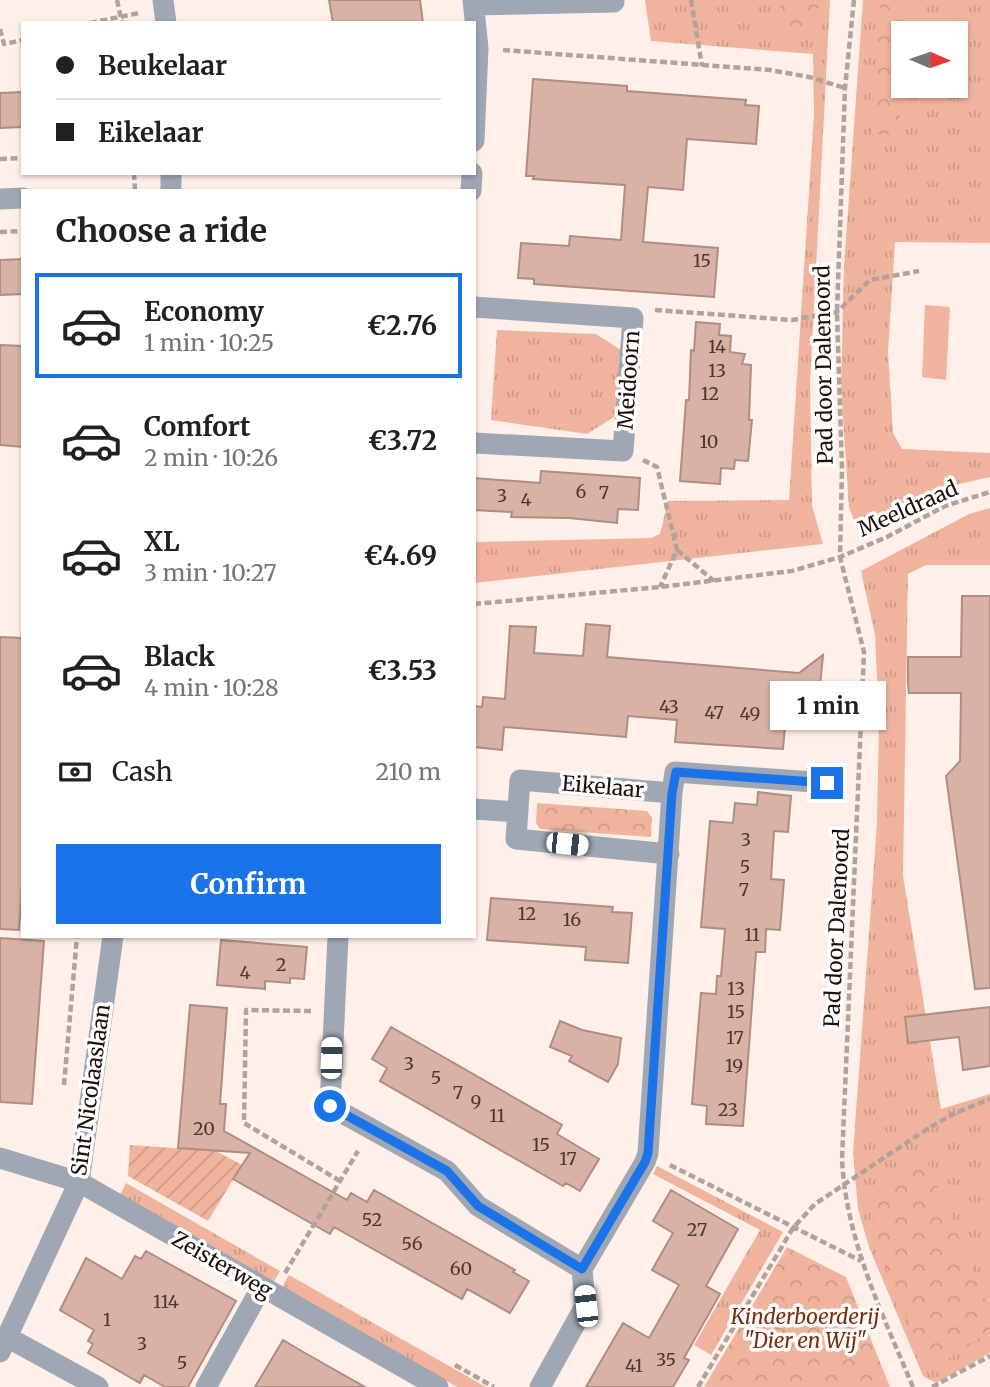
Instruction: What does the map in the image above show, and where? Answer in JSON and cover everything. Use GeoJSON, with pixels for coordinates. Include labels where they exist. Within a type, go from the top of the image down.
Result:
{"type":"FeatureCollection","features":[{"type":"Feature","properties":{"kind":"street"},"geometry":{"type":"LineString","coordinates":[[475,21],[473,3],[614,2]]}},
{"type":"Feature","properties":{"kind":"street"},"geometry":{"type":"LineString","coordinates":[[476,30],[476,94]]}},
{"type":"Feature","properties":{"kind":"street"},"geometry":{"type":"LineString","coordinates":[[0,199],[21,198]]}},
{"type":"Feature","properties":{"kind":"street","name":"Meidoorn"},"geometry":{"type":"LineString","coordinates":[[476,307],[633,318],[623,451],[476,443]]}},
{"type":"Feature","properties":{"kind":"street","name":"Eikelaar"},"geometry":{"type":"LineString","coordinates":[[668,854],[516,839],[520,780],[672,793],[676,772],[827,783]]}},
{"type":"Feature","properties":{"kind":"street"},"geometry":{"type":"LineString","coordinates":[[540,1387],[586,1306],[579,1267],[648,1153],[672,793]]}},
{"type":"Feature","properties":{"kind":"street"},"geometry":{"type":"LineString","coordinates":[[476,809],[517,812]]}},
{"type":"Feature","properties":{"kind":"street","name":"Sint Nicolaaslaan"},"geometry":{"type":"LineString","coordinates":[[4,1345],[79,1182],[113,938]]}},
{"type":"Feature","properties":{"kind":"street"},"geometry":{"type":"LineString","coordinates":[[338,938],[330,1106],[447,1171],[478,1206],[579,1267]]}},
{"type":"Feature","properties":{"kind":"street","name":"Zeisterweg"},"geometry":{"type":"LineString","coordinates":[[0,1158],[79,1182],[438,1387]]}},
{"type":"Feature","properties":{"kind":"street"},"geometry":{"type":"LineString","coordinates":[[206,1387],[267,1291]]}},
{"type":"Feature","properties":{"kind":"street"},"geometry":{"type":"LineString","coordinates":[[4,1345],[98,1387]]}},
{"type":"Feature","properties":{"kind":"path"},"geometry":{"type":"LineString","coordinates":[[117,0],[122,21]]}},
{"type":"Feature","properties":{"kind":"path"},"geometry":{"type":"LineString","coordinates":[[691,0],[702,66]]}},
{"type":"Feature","properties":{"kind":"path","name":"Pad door Dalenoord"},"geometry":{"type":"LineString","coordinates":[[854,0],[845,88],[837,312],[842,470],[840,557],[864,652],[844,1104],[843,1184],[861,1261],[913,1387]]}},
{"type":"Feature","properties":{"kind":"path"},"geometry":{"type":"LineString","coordinates":[[98,21],[121,15],[164,11]]}},
{"type":"Feature","properties":{"kind":"path"},"geometry":{"type":"LineString","coordinates":[[0,29],[4,44],[21,40]]}},
{"type":"Feature","properties":{"kind":"path"},"geometry":{"type":"LineString","coordinates":[[478,48],[770,70],[809,77],[845,88]]}},
{"type":"Feature","properties":{"kind":"path"},"geometry":{"type":"LineString","coordinates":[[0,159],[21,158]]}},
{"type":"Feature","properties":{"kind":"path"},"geometry":{"type":"LineString","coordinates":[[0,232],[21,231]]}},
{"type":"Feature","properties":{"kind":"path"},"geometry":{"type":"LineString","coordinates":[[633,318],[633,309],[792,320],[837,312],[870,280],[919,271]]}},
{"type":"Feature","properties":{"kind":"path"},"geometry":{"type":"LineString","coordinates":[[623,451],[657,467],[677,550],[714,581]]}},
{"type":"Feature","properties":{"kind":"path","name":"Meeldraad"},"geometry":{"type":"LineString","coordinates":[[476,604],[660,587],[792,571],[840,557],[887,537],[945,506],[990,492]]}},
{"type":"Feature","properties":{"kind":"path"},"geometry":{"type":"LineString","coordinates":[[660,587],[677,550]]}},
{"type":"Feature","properties":{"kind":"path"},"geometry":{"type":"LineString","coordinates":[[63,1096],[77,938]]}},
{"type":"Feature","properties":{"kind":"path"},"geometry":{"type":"LineString","coordinates":[[333,1011],[246,1010],[244,1123],[340,1181]]}},
{"type":"Feature","properties":{"kind":"path"},"geometry":{"type":"LineString","coordinates":[[698,1387],[793,1228],[816,1204],[953,1114],[990,1099]]}},
{"type":"Feature","properties":{"kind":"path"},"geometry":{"type":"LineString","coordinates":[[267,1291],[371,1129]]}},
{"type":"Feature","properties":{"kind":"path"},"geometry":{"type":"LineString","coordinates":[[648,1153],[861,1261]]}},
{"type":"Feature","properties":{"kind":"path"},"geometry":{"type":"LineString","coordinates":[[932,1387],[990,1356]]}},
{"type":"Feature","properties":{"kind":"green space"},"geometry":{"type":"Polygon","coordinates":[[[645,0],[830,0],[810,383],[812,506],[823,544],[476,583],[476,542],[651,538],[660,534],[668,501],[789,500],[814,114],[813,54],[651,41],[645,0]]]}},
{"type":"Feature","properties":{"kind":"green space"},"geometry":{"type":"Polygon","coordinates":[[[781,0],[819,0],[816,34],[779,30],[781,0]]]}},
{"type":"Feature","properties":{"kind":"green space"},"geometry":{"type":"Polygon","coordinates":[[[863,0],[990,0],[990,243],[895,242],[888,352],[893,433],[902,449],[990,453],[990,477],[959,484],[859,533],[849,507],[841,387],[844,267],[863,0]]]}},
{"type":"Feature","properties":{"kind":"green space"},"geometry":{"type":"Polygon","coordinates":[[[880,0],[906,0],[905,21],[891,21],[891,98],[901,98],[899,135],[871,134],[880,0]]]}},
{"type":"Feature","properties":{"kind":"green space"},"geometry":{"type":"Polygon","coordinates":[[[925,305],[950,307],[946,380],[922,377],[925,305]]]}},
{"type":"Feature","properties":{"kind":"green space"},"geometry":{"type":"Polygon","coordinates":[[[497,330],[596,334],[632,357],[627,409],[587,434],[491,420],[497,330]]]}},
{"type":"Feature","properties":{"kind":"green space"},"geometry":{"type":"Polygon","coordinates":[[[990,508],[990,565],[926,565],[908,574],[903,876],[941,1109],[990,1094],[990,1353],[936,1383],[923,1376],[869,1247],[858,1209],[853,1153],[877,823],[879,718],[875,635],[861,571],[969,514],[990,508]]]}},
{"type":"Feature","properties":{"kind":"green space"},"geometry":{"type":"Polygon","coordinates":[[[537,803],[647,811],[652,818],[651,837],[540,829],[536,823],[537,803]]]}},
{"type":"Feature","properties":{"kind":"green space"},"geometry":{"type":"Polygon","coordinates":[[[130,1145],[216,1151],[242,1165],[208,1221],[128,1176],[130,1145]]]}},
{"type":"Feature","properties":{"kind":"green space","name":"Kinderboerderij \"Dier en Wij\""},"geometry":{"type":"Polygon","coordinates":[[[924,1154],[990,1312],[990,1332],[929,1371],[884,1263],[868,1195],[924,1154]]]}},
{"type":"Feature","properties":{"kind":"green space"},"geometry":{"type":"Polygon","coordinates":[[[657,1166],[783,1232],[711,1355],[694,1345],[760,1230],[653,1174],[657,1166]]]}},
{"type":"Feature","properties":{"kind":"green space"},"geometry":{"type":"Polygon","coordinates":[[[126,1183],[280,1271],[273,1283],[120,1195],[126,1183]]]}},
{"type":"Feature","properties":{"kind":"green space","name":"Kinderboerderij \"Dier en Wij\""},"geometry":{"type":"Polygon","coordinates":[[[787,1247],[846,1277],[890,1387],[704,1387],[787,1247]]]}},
{"type":"Feature","properties":{"kind":"green space"},"geometry":{"type":"Polygon","coordinates":[[[289,1275],[486,1387],[457,1387],[282,1287],[289,1275]]]}},
{"type":"Feature","properties":{"kind":"building"},"geometry":{"type":"Polygon","coordinates":[[[329,0],[420,0],[423,21],[333,21],[329,0]]]}},
{"type":"Feature","properties":{"kind":"building"},"geometry":{"type":"Polygon","coordinates":[[[533,79],[627,86],[627,91],[746,100],[745,105],[759,106],[756,144],[687,139],[683,190],[648,187],[643,242],[718,248],[714,297],[534,284],[534,279],[518,278],[521,243],[569,246],[570,236],[621,240],[625,185],[533,179],[534,176],[526,176],[533,79]]]}},
{"type":"Feature","properties":{"kind":"building"},"geometry":{"type":"Polygon","coordinates":[[[21,92],[21,127],[0,128],[0,93],[21,92]]]}},
{"type":"Feature","properties":{"kind":"building"},"geometry":{"type":"Polygon","coordinates":[[[21,259],[21,294],[0,295],[0,260],[21,259]]]}},
{"type":"Feature","properties":{"kind":"building"},"geometry":{"type":"Polygon","coordinates":[[[696,322],[720,324],[719,335],[731,336],[730,352],[745,354],[742,364],[751,365],[749,420],[752,420],[748,461],[735,460],[734,469],[721,468],[720,484],[680,481],[686,400],[689,400],[691,350],[694,351],[696,322]]]}},
{"type":"Feature","properties":{"kind":"building"},"geometry":{"type":"Polygon","coordinates":[[[0,345],[21,346],[21,447],[0,445],[0,345]]]}},
{"type":"Feature","properties":{"kind":"building"},"geometry":{"type":"Polygon","coordinates":[[[541,471],[640,478],[638,510],[618,509],[617,523],[569,518],[511,517],[512,512],[476,510],[476,478],[540,483],[541,471]]]}},
{"type":"Feature","properties":{"kind":"building"},"geometry":{"type":"Polygon","coordinates":[[[962,596],[990,596],[990,988],[975,989],[946,776],[960,761],[961,693],[909,693],[908,684],[908,657],[961,657],[962,596]]]}},
{"type":"Feature","properties":{"kind":"building"},"geometry":{"type":"Polygon","coordinates":[[[586,624],[610,626],[607,657],[799,673],[823,655],[820,687],[826,687],[824,725],[785,727],[783,749],[675,742],[677,720],[628,716],[626,737],[504,727],[502,750],[476,747],[476,706],[482,707],[483,697],[505,699],[510,626],[536,627],[534,653],[583,656],[586,624]]]}},
{"type":"Feature","properties":{"kind":"building"},"geometry":{"type":"Polygon","coordinates":[[[0,637],[21,638],[21,900],[19,930],[0,929],[0,637]]]}},
{"type":"Feature","properties":{"kind":"building"},"geometry":{"type":"Polygon","coordinates":[[[758,792],[791,796],[788,832],[774,831],[771,879],[784,880],[780,930],[766,929],[765,952],[756,952],[743,1126],[706,1124],[707,1106],[692,1104],[701,993],[716,994],[717,976],[721,976],[725,929],[701,927],[710,821],[733,823],[735,803],[757,805],[758,792]]]}},
{"type":"Feature","properties":{"kind":"building"},"geometry":{"type":"Polygon","coordinates":[[[491,898],[613,907],[612,912],[632,913],[628,963],[585,960],[586,947],[487,940],[491,898]]]}},
{"type":"Feature","properties":{"kind":"building"},"geometry":{"type":"Polygon","coordinates":[[[0,938],[44,941],[32,1104],[0,1102],[0,938]]]}},
{"type":"Feature","properties":{"kind":"building"},"geometry":{"type":"Polygon","coordinates":[[[221,940],[307,947],[304,979],[290,978],[290,983],[265,981],[265,989],[217,985],[221,940]]]}},
{"type":"Feature","properties":{"kind":"building"},"geometry":{"type":"Polygon","coordinates":[[[190,1005],[227,1008],[220,1104],[226,1104],[224,1131],[347,1200],[351,1193],[367,1202],[374,1190],[515,1270],[513,1272],[529,1281],[510,1313],[467,1289],[462,1299],[334,1227],[330,1234],[233,1179],[250,1153],[178,1148],[190,1005]]]}},
{"type":"Feature","properties":{"kind":"building"},"geometry":{"type":"Polygon","coordinates":[[[990,1007],[990,1066],[963,1070],[959,1037],[908,1043],[905,1017],[990,1007]]]}},
{"type":"Feature","properties":{"kind":"building"},"geometry":{"type":"Polygon","coordinates":[[[560,1021],[582,1030],[621,1038],[618,1064],[608,1082],[569,1061],[572,1056],[550,1047],[560,1021]]]}},
{"type":"Feature","properties":{"kind":"building"},"geometry":{"type":"Polygon","coordinates":[[[391,1027],[562,1125],[557,1134],[599,1159],[580,1191],[566,1183],[563,1186],[380,1081],[387,1068],[372,1059],[391,1027]]]}},
{"type":"Feature","properties":{"kind":"building"},"geometry":{"type":"Polygon","coordinates":[[[671,1190],[738,1229],[706,1286],[720,1294],[684,1358],[689,1360],[673,1387],[586,1387],[623,1323],[649,1338],[679,1285],[652,1270],[673,1233],[653,1221],[671,1190]]]}},
{"type":"Feature","properties":{"kind":"building"},"geometry":{"type":"Polygon","coordinates":[[[146,1251],[236,1301],[188,1387],[165,1387],[144,1375],[140,1383],[88,1353],[93,1344],[88,1341],[94,1330],[60,1310],[86,1258],[122,1279],[135,1256],[141,1259],[146,1251]]]}},
{"type":"Feature","properties":{"kind":"building"},"geometry":{"type":"Polygon","coordinates":[[[283,1340],[305,1353],[365,1387],[255,1387],[283,1340]]]}},
{"type":"Feature","properties":{"kind":"route"},"geometry":{"type":"LineString","coordinates":[[330,1106],[447,1171],[478,1206],[582,1269],[648,1153],[672,793],[676,772],[827,783]]}}]}
